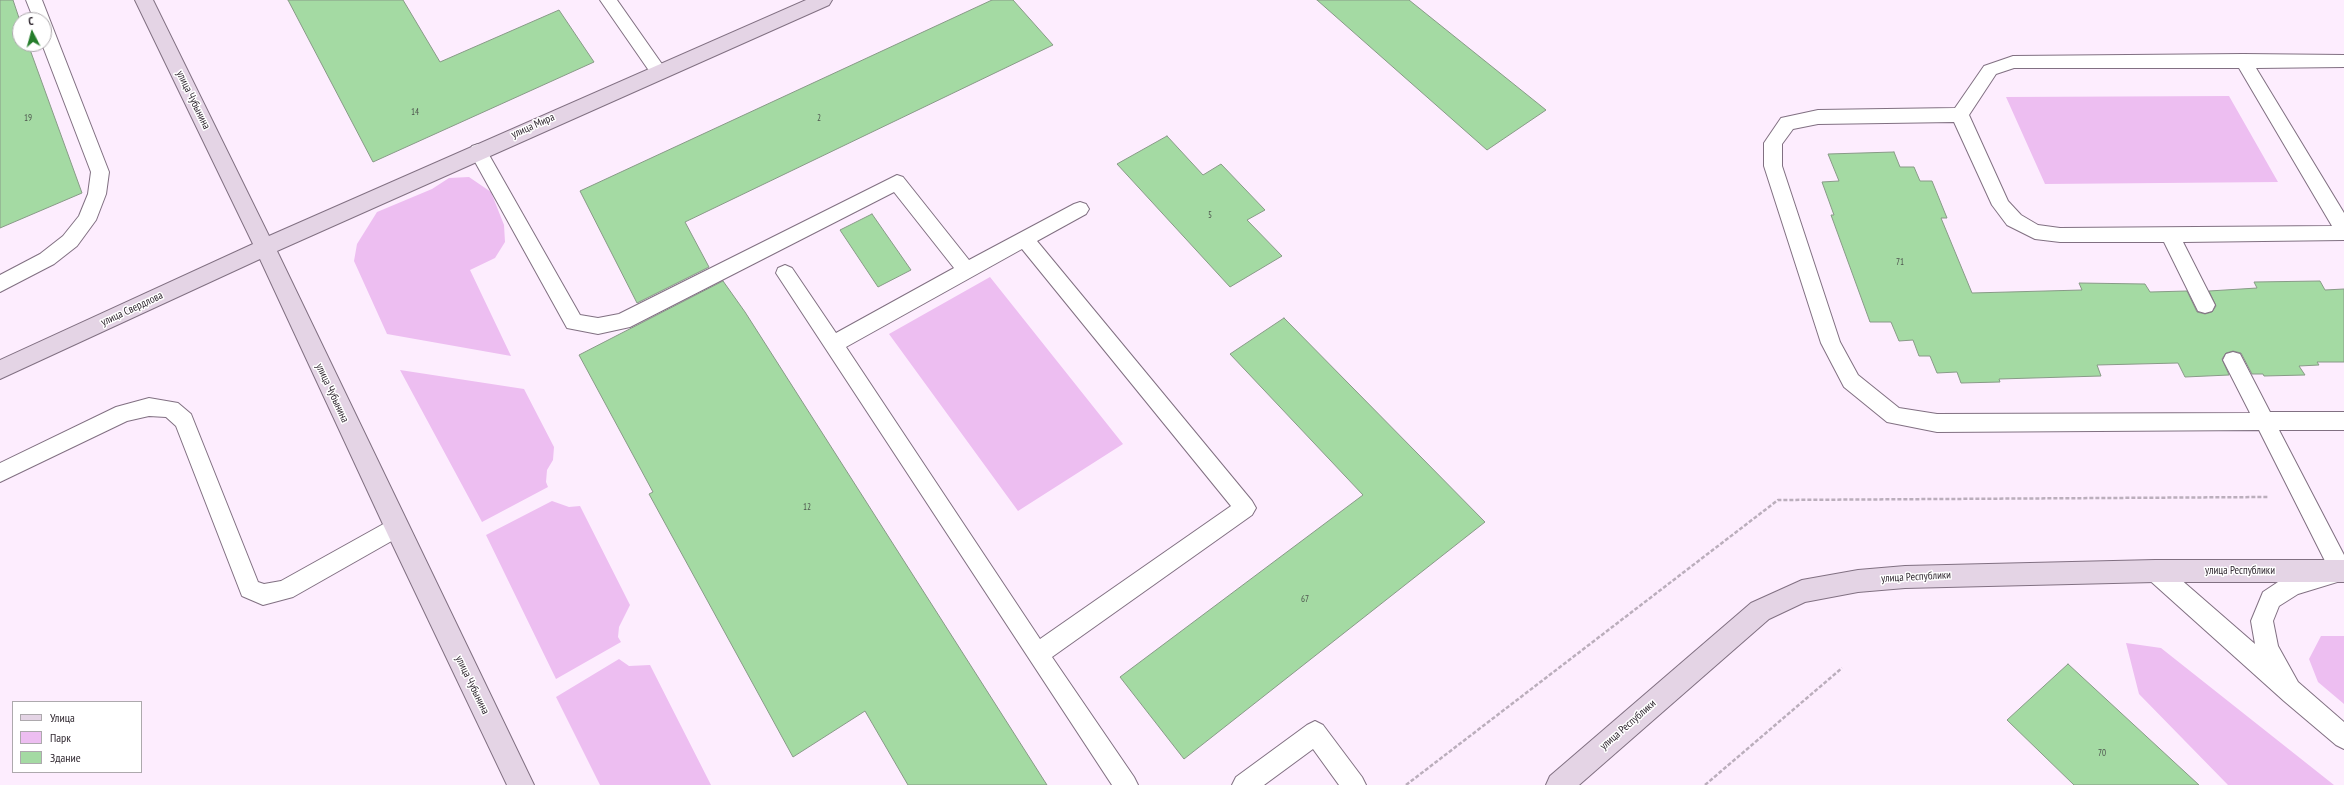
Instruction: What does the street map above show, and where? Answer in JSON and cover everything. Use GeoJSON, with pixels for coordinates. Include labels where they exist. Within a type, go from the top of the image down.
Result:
{"type":"FeatureCollection","features":[{"type":"Feature","properties":{"kind":"main road","name":"улица Чубынина"},"geometry":{"type":"LineString","coordinates":[[144,0],[265,248],[396,527],[521,785]]}},
{"type":"Feature","properties":{"kind":"main road","name":"улица Мира"},"geometry":{"type":"LineString","coordinates":[[265,248],[478,151],[823,0]]}},
{"type":"Feature","properties":{"kind":"main road","name":"улица Свердлова"},"geometry":{"type":"LineString","coordinates":[[0,370],[265,248]]}},
{"type":"Feature","properties":{"kind":"main road","name":"улица Республики"},"geometry":{"type":"LineString","coordinates":[[1559,785],[1760,611],[1802,591],[1858,581],[1905,577],[2155,571],[2342,571]]}},
{"type":"Feature","properties":{"kind":"lane"},"geometry":{"type":"LineString","coordinates":[[34,0],[39,12]]}},
{"type":"Feature","properties":{"kind":"lane"},"geometry":{"type":"LineString","coordinates":[[608,0],[658,71]]}},
{"type":"Feature","properties":{"kind":"lane"},"geometry":{"type":"LineString","coordinates":[[0,284],[47,259],[70,241],[86,220],[97,194],[100,172],[52,47]]}},
{"type":"Feature","properties":{"kind":"lane"},"geometry":{"type":"LineString","coordinates":[[1960,115],[1990,70],[2013,62],[2243,60],[2344,61]]}},
{"type":"Feature","properties":{"kind":"lane"},"geometry":{"type":"LineString","coordinates":[[2243,60],[2344,229]]}},
{"type":"Feature","properties":{"kind":"lane"},"geometry":{"type":"LineString","coordinates":[[1960,115],[2001,204],[2014,220],[2035,232],[2060,235],[2344,233]]}},
{"type":"Feature","properties":{"kind":"lane"},"geometry":{"type":"LineString","coordinates":[[1960,115],[1818,117],[1787,123],[1773,143],[1774,166],[1831,343],[1851,381],[1894,416],[1937,423],[2344,421]]}},
{"type":"Feature","properties":{"kind":"lane"},"geometry":{"type":"LineString","coordinates":[[478,151],[574,322],[598,326],[623,321],[897,182],[966,270]]}},
{"type":"Feature","properties":{"kind":"lane"},"geometry":{"type":"LineString","coordinates":[[833,344],[1080,209]]}},
{"type":"Feature","properties":{"kind":"lane"},"geometry":{"type":"LineString","coordinates":[[2170,235],[2205,305]]}},
{"type":"Feature","properties":{"kind":"lane"},"geometry":{"type":"LineString","coordinates":[[1024,239],[1245,508],[1037,654]]}},
{"type":"Feature","properties":{"kind":"lane"},"geometry":{"type":"LineString","coordinates":[[785,273],[1037,654],[1126,785]]}},
{"type":"Feature","properties":{"kind":"lane"},"geometry":{"type":"LineString","coordinates":[[2233,360],[2342,571],[2292,585],[2271,598],[2265,610],[2262,621],[2267,649],[2292,693]]}},
{"type":"Feature","properties":{"kind":"lane"},"geometry":{"type":"LineString","coordinates":[[0,473],[123,413],[149,407],[164,408],[171,410],[184,420],[250,589],[263,594],[285,590],[396,527]]}},
{"type":"Feature","properties":{"kind":"lane"},"geometry":{"type":"LineString","coordinates":[[2155,571],[2292,693],[2344,737]]}},
{"type":"Feature","properties":{"kind":"lane"},"geometry":{"type":"LineString","coordinates":[[1244,785],[1315,733],[1354,785]]}},
{"type":"Feature","properties":{"kind":"path"},"geometry":{"type":"LineString","coordinates":[[1704,785],[1842,668]]}},
{"type":"Feature","properties":{"kind":"green space"},"geometry":{"type":"Polygon","coordinates":[[[2229,96],[2278,182],[2045,184],[2006,97],[2229,96]]]}},
{"type":"Feature","properties":{"kind":"green space"},"geometry":{"type":"Polygon","coordinates":[[[469,177],[491,192],[504,225],[505,242],[495,258],[470,270],[511,356],[387,334],[354,261],[357,244],[377,212],[432,189],[449,178],[469,177]]]}},
{"type":"Feature","properties":{"kind":"green space"},"geometry":{"type":"Polygon","coordinates":[[[990,277],[1123,444],[1018,511],[889,334],[990,277]]]}},
{"type":"Feature","properties":{"kind":"green space"},"geometry":{"type":"Polygon","coordinates":[[[400,370],[524,389],[554,447],[553,460],[547,470],[546,482],[548,487],[482,522],[400,370]]]}},
{"type":"Feature","properties":{"kind":"green space"},"geometry":{"type":"Polygon","coordinates":[[[552,501],[569,507],[580,506],[630,605],[619,627],[618,637],[621,642],[556,679],[486,535],[552,501]]]}},
{"type":"Feature","properties":{"kind":"green space"},"geometry":{"type":"Polygon","coordinates":[[[2321,636],[2344,636],[2344,704],[2318,682],[2309,659],[2321,636]]]}},
{"type":"Feature","properties":{"kind":"green space"},"geometry":{"type":"Polygon","coordinates":[[[2126,643],[2161,648],[2334,785],[2228,785],[2139,694],[2126,643]]]}},
{"type":"Feature","properties":{"kind":"green space"},"geometry":{"type":"Polygon","coordinates":[[[619,659],[629,666],[650,665],[711,785],[600,785],[556,697],[619,659]]]}},
{"type":"Feature","properties":{"kind":"building"},"geometry":{"type":"Polygon","coordinates":[[[0,0],[13,0],[17,12],[12,12],[12,52],[31,52],[82,193],[0,228],[0,0]]]}},
{"type":"Feature","properties":{"kind":"building"},"geometry":{"type":"Polygon","coordinates":[[[288,0],[403,0],[440,62],[559,10],[594,62],[373,162],[288,0]]]}},
{"type":"Feature","properties":{"kind":"building"},"geometry":{"type":"Polygon","coordinates":[[[992,0],[1013,0],[1053,45],[685,222],[709,267],[637,303],[580,191],[992,0]]]}},
{"type":"Feature","properties":{"kind":"building"},"geometry":{"type":"Polygon","coordinates":[[[1317,0],[1409,0],[1546,110],[1487,150],[1317,0]]]}},
{"type":"Feature","properties":{"kind":"building"},"geometry":{"type":"Polygon","coordinates":[[[1167,136],[1203,175],[1221,164],[1265,210],[1247,220],[1282,256],[1230,287],[1117,164],[1167,136]]]}},
{"type":"Feature","properties":{"kind":"building"},"geometry":{"type":"Polygon","coordinates":[[[1894,152],[1900,167],[1914,167],[1920,181],[1932,181],[1947,218],[1941,218],[1972,293],[2082,290],[2079,283],[2145,284],[2150,292],[2187,291],[2197,312],[2205,314],[2212,312],[2216,306],[2209,291],[2257,288],[2254,282],[2320,281],[2325,290],[2344,289],[2344,362],[2317,362],[2319,365],[2299,366],[2305,375],[2264,376],[2263,374],[2252,374],[2241,353],[2233,351],[2226,353],[2222,359],[2229,375],[2185,377],[2178,363],[2097,365],[2101,376],[1999,379],[2000,382],[1961,383],[1957,372],[1937,373],[1930,356],[1919,356],[1913,340],[1899,341],[1891,322],[1870,322],[1831,215],[1834,215],[1822,182],[1839,181],[1828,154],[1894,152]]]}},
{"type":"Feature","properties":{"kind":"building"},"geometry":{"type":"Polygon","coordinates":[[[872,214],[911,270],[878,287],[840,230],[872,214]]]}},
{"type":"Feature","properties":{"kind":"building"},"geometry":{"type":"Polygon","coordinates":[[[723,281],[745,312],[1047,785],[908,785],[865,711],[793,757],[649,494],[653,492],[579,355],[723,281]]]}},
{"type":"Feature","properties":{"kind":"building"},"geometry":{"type":"Polygon","coordinates":[[[1284,318],[1485,522],[1184,759],[1120,677],[1363,495],[1230,354],[1284,318]]]}},
{"type":"Feature","properties":{"kind":"building"},"geometry":{"type":"Polygon","coordinates":[[[2068,664],[2199,785],[2074,785],[2007,720],[2068,664]]]}}]}
